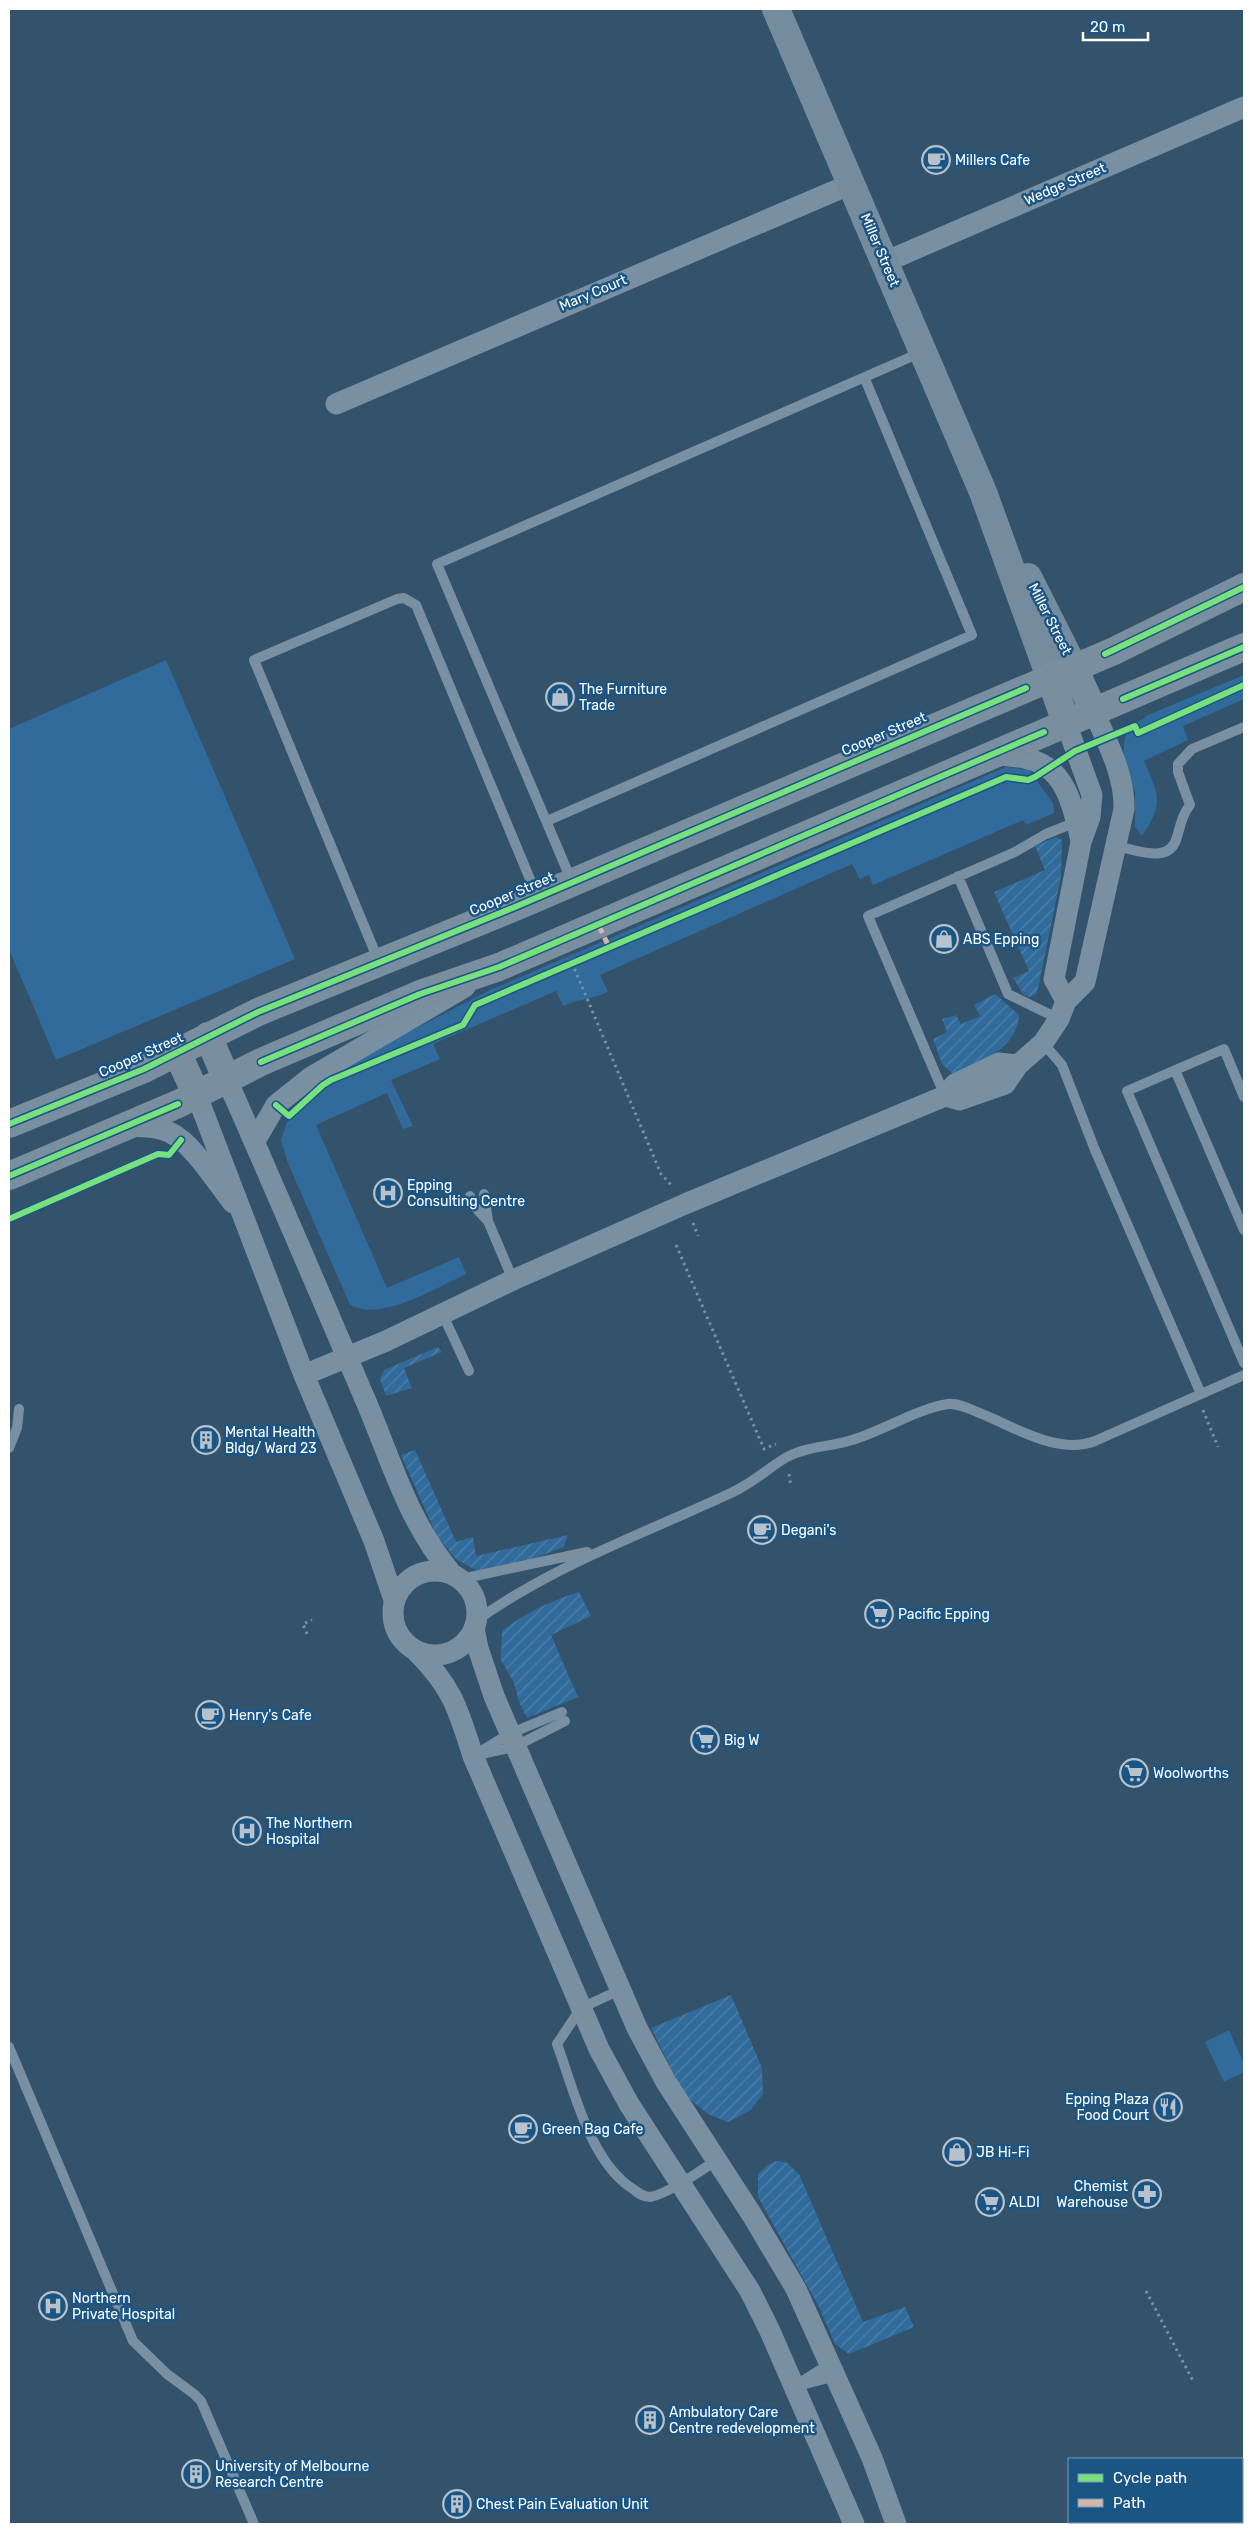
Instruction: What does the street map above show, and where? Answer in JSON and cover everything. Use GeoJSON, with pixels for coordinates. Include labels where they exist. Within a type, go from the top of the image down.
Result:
{"type":"FeatureCollection","features":[{"type":"Feature","properties":{"kind":"main road","name":"Cooper Street"},"geometry":{"type":"LineString","coordinates":[[9,1124],[178,1054],[208,1036],[258,1012],[538,897],[1114,651],[1244,587]]}},
{"type":"Feature","properties":{"kind":"main road"},"geometry":{"type":"LineString","coordinates":[[9,1176],[197,1096],[261,1062],[420,994],[499,967],[1244,647]]}},
{"type":"Feature","properties":{"kind":"main road"},"geometry":{"type":"LineString","coordinates":[[1062,672],[1094,712]]}},
{"type":"Feature","properties":{"kind":"main road"},"geometry":{"type":"LineString","coordinates":[[1062,672],[1066,723]]}},
{"type":"Feature","properties":{"kind":"main road"},"geometry":{"type":"LineString","coordinates":[[208,1036],[227,1080]]}},
{"type":"Feature","properties":{"kind":"main road"},"geometry":{"type":"LineString","coordinates":[[178,1054],[197,1096]]}},
{"type":"Feature","properties":{"kind":"street","name":"Miller Street"},"geometry":{"type":"LineString","coordinates":[[776,9],[1062,672]]}},
{"type":"Feature","properties":{"kind":"street","name":"Wedge Street"},"geometry":{"type":"LineString","coordinates":[[885,262],[1244,107]]}},
{"type":"Feature","properties":{"kind":"street","name":"Mary Court"},"geometry":{"type":"LineString","coordinates":[[336,404],[851,184]]}},
{"type":"Feature","properties":{"kind":"street"},"geometry":{"type":"LineString","coordinates":[[304,1375],[443,1315],[513,1280],[685,1204],[945,1096],[955,1084],[999,1063],[1018,1065],[1043,1043],[1062,1010],[1086,982],[1124,809],[1124,792],[1094,712]]}},
{"type":"Feature","properties":{"kind":"street"},"geometry":{"type":"LineString","coordinates":[[1062,1010],[1054,979],[1082,827],[1092,795],[1066,723]]}},
{"type":"Feature","properties":{"kind":"street"},"geometry":{"type":"LineString","coordinates":[[992,754],[1030,759],[1048,768],[1068,793],[1082,827]]}},
{"type":"Feature","properties":{"kind":"street"},"geometry":{"type":"LineString","coordinates":[[254,1140],[276,1105],[310,1077],[499,967]]}},
{"type":"Feature","properties":{"kind":"street"},"geometry":{"type":"LineString","coordinates":[[227,1080],[347,1357],[406,1504],[434,1553],[474,1598],[478,1648],[512,1740],[637,2028],[666,2082],[784,2266],[809,2313],[872,2458],[896,2524]]}},
{"type":"Feature","properties":{"kind":"street"},"geometry":{"type":"LineString","coordinates":[[197,1096],[304,1375],[374,1541],[394,1600],[393,1618],[396,1630],[402,1640],[434,1669],[449,1689],[459,1711],[473,1756],[599,2049],[629,2104],[750,2291],[770,2329],[854,2524]]}},
{"type":"Feature","properties":{"kind":"street"},"geometry":{"type":"LineString","coordinates":[[126,1126],[156,1128],[171,1133],[181,1140],[244,1217]]}},
{"type":"Feature","properties":{"kind":"street"},"geometry":{"type":"LineString","coordinates":[[394,1600],[407,1580],[418,1574],[440,1571],[456,1576]]}},
{"type":"Feature","properties":{"kind":"street"},"geometry":{"type":"LineString","coordinates":[[416,1651],[430,1655],[444,1654],[456,1649],[467,1640],[475,1624]]}},
{"type":"Feature","properties":{"kind":"lane"},"geometry":{"type":"LineString","coordinates":[[572,882],[436,564],[865,379],[923,352]]}},
{"type":"Feature","properties":{"kind":"lane"},"geometry":{"type":"LineString","coordinates":[[547,821],[972,635],[865,379]]}},
{"type":"Feature","properties":{"kind":"lane"},"geometry":{"type":"LineString","coordinates":[[379,963],[254,660],[397,600],[404,598],[416,605],[538,897]]}},
{"type":"Feature","properties":{"kind":"lane"},"geometry":{"type":"LineString","coordinates":[[1116,846],[1162,855],[1170,851],[1175,846],[1182,815],[1190,805],[1178,764],[1192,749],[1244,727]]}},
{"type":"Feature","properties":{"kind":"lane"},"geometry":{"type":"LineString","coordinates":[[945,1096],[868,916],[1015,852],[1046,834],[1082,827]]}},
{"type":"Feature","properties":{"kind":"lane"},"geometry":{"type":"LineString","coordinates":[[958,876],[1008,994],[1062,1010]]}},
{"type":"Feature","properties":{"kind":"lane"},"geometry":{"type":"LineString","coordinates":[[1043,1043],[1062,1064],[1095,1150],[1201,1394]]}},
{"type":"Feature","properties":{"kind":"lane"},"geometry":{"type":"LineString","coordinates":[[1244,1097],[1224,1050],[1128,1092],[1244,1363]]}},
{"type":"Feature","properties":{"kind":"lane"},"geometry":{"type":"LineString","coordinates":[[1175,1070],[1244,1230]]}},
{"type":"Feature","properties":{"kind":"lane"},"geometry":{"type":"LineString","coordinates":[[484,1194],[488,1221],[513,1280]]}},
{"type":"Feature","properties":{"kind":"lane"},"geometry":{"type":"LineString","coordinates":[[470,1196],[476,1208],[488,1221]]}},
{"type":"Feature","properties":{"kind":"lane"},"geometry":{"type":"LineString","coordinates":[[443,1315],[469,1371]]}},
{"type":"Feature","properties":{"kind":"lane"},"geometry":{"type":"LineString","coordinates":[[475,1624],[510,1597],[545,1577],[602,1549],[735,1491],[787,1457],[800,1452],[852,1440],[937,1406],[950,1404],[991,1417],[1038,1437],[1063,1445],[1084,1445],[1244,1375]]}},
{"type":"Feature","properties":{"kind":"lane"},"geometry":{"type":"LineString","coordinates":[[9,1448],[17,1428],[19,1409]]}},
{"type":"Feature","properties":{"kind":"lane"},"geometry":{"type":"LineString","coordinates":[[456,1576],[602,1549]]}},
{"type":"Feature","properties":{"kind":"lane"},"geometry":{"type":"LineString","coordinates":[[473,1756],[563,1716]]}},
{"type":"Feature","properties":{"kind":"lane"},"geometry":{"type":"LineString","coordinates":[[620,1990],[582,2008],[557,2044],[596,2148],[608,2168],[624,2184],[642,2196],[650,2197],[680,2183],[717,2160]]}},
{"type":"Feature","properties":{"kind":"lane"},"geometry":{"type":"LineString","coordinates":[[9,2047],[133,2341],[161,2369],[200,2401],[254,2524]]}},
{"type":"Feature","properties":{"kind":"lane"},"geometry":{"type":"LineString","coordinates":[[794,2387],[834,2369]]}},
{"type":"Feature","properties":{"kind":"path"},"geometry":{"type":"LineString","coordinates":[[563,967],[581,959]]}},
{"type":"Feature","properties":{"kind":"path"},"geometry":{"type":"LineString","coordinates":[[572,963],[661,1174],[679,1193]]}},
{"type":"Feature","properties":{"kind":"path"},"geometry":{"type":"LineString","coordinates":[[676,1245],[764,1448],[780,1442],[787,1457],[790,1487]]}},
{"type":"Feature","properties":{"kind":"path"},"geometry":{"type":"LineString","coordinates":[[1201,1394],[1201,1405],[1218,1447]]}},
{"type":"Feature","properties":{"kind":"path"},"geometry":{"type":"LineString","coordinates":[[307,1634],[303,1624],[312,1620]]}},
{"type":"Feature","properties":{"kind":"path"},"geometry":{"type":"LineString","coordinates":[[1146,2291],[1193,2381]]}},
{"type":"Feature","properties":{"kind":"shaded area"},"geometry":{"type":"Polygon","coordinates":[[[166,660],[295,959],[56,1060],[9,949],[9,729],[166,660]]]}},
{"type":"Feature","properties":{"kind":"shaded area"},"geometry":{"type":"Polygon","coordinates":[[[1244,675],[1244,699],[1183,726],[1188,740],[1144,761],[1156,791],[1157,799],[1154,816],[1142,836],[1135,827],[1135,793],[1124,755],[1124,742],[1128,729],[1148,715],[1244,675]]]}},
{"type":"Feature","properties":{"kind":"shaded area"},"geometry":{"type":"Polygon","coordinates":[[[1006,767],[1029,770],[1053,803],[1054,813],[1026,825],[1023,820],[873,885],[869,875],[860,879],[852,864],[600,975],[608,992],[563,1006],[556,991],[433,1044],[440,1059],[391,1080],[413,1126],[403,1129],[387,1093],[316,1125],[387,1288],[459,1257],[466,1274],[408,1301],[392,1306],[363,1309],[350,1305],[287,1161],[281,1140],[287,1122],[331,1081],[328,1074],[488,991],[1006,767]]]}},
{"type":"Feature","properties":{"kind":"shaded area"},"geometry":{"type":"Polygon","coordinates":[[[1056,837],[1062,840],[1061,876],[1037,993],[1030,997],[1024,995],[1013,978],[1029,971],[994,892],[1045,870],[1035,846],[1056,837]]]}},
{"type":"Feature","properties":{"kind":"shaded area"},"geometry":{"type":"Polygon","coordinates":[[[995,994],[1019,1015],[1017,1027],[1012,1037],[996,1053],[975,1065],[953,1074],[942,1064],[933,1039],[947,1032],[942,1019],[956,1015],[961,1024],[980,1016],[974,1005],[995,994]]]}},
{"type":"Feature","properties":{"kind":"shaded area"},"geometry":{"type":"Polygon","coordinates":[[[438,1347],[442,1352],[404,1368],[412,1388],[386,1396],[380,1379],[384,1370],[438,1347]]]}},
{"type":"Feature","properties":{"kind":"shaded area"},"geometry":{"type":"Polygon","coordinates":[[[415,1450],[456,1542],[473,1537],[476,1556],[568,1535],[564,1547],[505,1569],[482,1573],[457,1560],[437,1536],[401,1455],[415,1450]]]}},
{"type":"Feature","properties":{"kind":"shaded area"},"geometry":{"type":"Polygon","coordinates":[[[579,1592],[591,1616],[551,1635],[578,1697],[527,1718],[519,1702],[514,1683],[501,1660],[502,1631],[538,1608],[579,1592]]]}},
{"type":"Feature","properties":{"kind":"shaded area"},"geometry":{"type":"Polygon","coordinates":[[[731,1995],[762,2068],[763,2094],[751,2110],[728,2122],[708,2114],[684,2095],[651,2028],[731,1995]]]}},
{"type":"Feature","properties":{"kind":"shaded area"},"geometry":{"type":"Polygon","coordinates":[[[1229,2030],[1244,2064],[1244,2072],[1224,2082],[1205,2042],[1229,2030]]]}},
{"type":"Feature","properties":{"kind":"shaded area"},"geometry":{"type":"Polygon","coordinates":[[[776,2161],[786,2162],[799,2174],[863,2322],[905,2307],[914,2327],[849,2354],[835,2344],[819,2307],[758,2197],[758,2174],[776,2161]]]}},
{"type":"Feature","properties":{"kind":"marked path"},"geometry":{"type":"LineString","coordinates":[[598,924],[609,947]]}},
{"type":"Feature","properties":{"kind":"cycle path"},"geometry":{"type":"LineString","coordinates":[[1105,654],[1244,587]]}},
{"type":"Feature","properties":{"kind":"cycle path"},"geometry":{"type":"LineString","coordinates":[[1123,699],[1244,647]]}},
{"type":"Feature","properties":{"kind":"cycle path"},"geometry":{"type":"LineString","coordinates":[[276,1105],[289,1116],[331,1080],[463,1025],[475,1005],[1006,777],[1028,780],[1075,751],[1135,726],[1138,733],[1244,685]]}},
{"type":"Feature","properties":{"kind":"cycle path"},"geometry":{"type":"LineString","coordinates":[[9,1124],[144,1069],[258,1012],[515,907],[1026,688]]}},
{"type":"Feature","properties":{"kind":"cycle path"},"geometry":{"type":"LineString","coordinates":[[261,1062],[420,994],[499,967],[1044,732]]}},
{"type":"Feature","properties":{"kind":"cycle path"},"geometry":{"type":"LineString","coordinates":[[9,1176],[178,1104]]}},
{"type":"Feature","properties":{"kind":"cycle path"},"geometry":{"type":"LineString","coordinates":[[9,1219],[158,1154],[169,1155],[181,1140]]}},
{"type":"Feature","properties":{"kind":"place","name":"Millers Cafe"},"geometry":{"type":"Point","coordinates":[936,160]}},
{"type":"Feature","properties":{"kind":"place","name":"The Furniture Trade"},"geometry":{"type":"Point","coordinates":[560,697]}},
{"type":"Feature","properties":{"kind":"place","name":"ABS Epping"},"geometry":{"type":"Point","coordinates":[944,939]}},
{"type":"Feature","properties":{"kind":"place","name":"Epping Consulting Centre"},"geometry":{"type":"Point","coordinates":[388,1193]}},
{"type":"Feature","properties":{"kind":"place","name":"Mental Health Bldg/ Ward 23"},"geometry":{"type":"Point","coordinates":[206,1440]}},
{"type":"Feature","properties":{"kind":"place","name":"Degani's"},"geometry":{"type":"Point","coordinates":[762,1530]}},
{"type":"Feature","properties":{"kind":"place","name":"Pacific Epping"},"geometry":{"type":"Point","coordinates":[879,1614]}},
{"type":"Feature","properties":{"kind":"place","name":"Henry's Cafe"},"geometry":{"type":"Point","coordinates":[210,1715]}},
{"type":"Feature","properties":{"kind":"place","name":"Big W"},"geometry":{"type":"Point","coordinates":[705,1740]}},
{"type":"Feature","properties":{"kind":"place","name":"Woolworths"},"geometry":{"type":"Point","coordinates":[1134,1773]}},
{"type":"Feature","properties":{"kind":"place","name":"The Northern Hospital"},"geometry":{"type":"Point","coordinates":[247,1831]}},
{"type":"Feature","properties":{"kind":"place","name":"Epping Plaza Food Court"},"geometry":{"type":"Point","coordinates":[1168,2107]}},
{"type":"Feature","properties":{"kind":"place","name":"Green Bag Cafe"},"geometry":{"type":"Point","coordinates":[523,2129]}},
{"type":"Feature","properties":{"kind":"place","name":"JB Hi-Fi"},"geometry":{"type":"Point","coordinates":[957,2152]}},
{"type":"Feature","properties":{"kind":"place","name":"Chemist Warehouse"},"geometry":{"type":"Point","coordinates":[1147,2194]}},
{"type":"Feature","properties":{"kind":"place","name":"ALDI"},"geometry":{"type":"Point","coordinates":[990,2202]}},
{"type":"Feature","properties":{"kind":"place","name":"Northern Private Hospital"},"geometry":{"type":"Point","coordinates":[53,2306]}},
{"type":"Feature","properties":{"kind":"place","name":"Ambulatory Care Centre redevelopment"},"geometry":{"type":"Point","coordinates":[650,2420]}},
{"type":"Feature","properties":{"kind":"place","name":"University of Melbourne Research Centre"},"geometry":{"type":"Point","coordinates":[196,2474]}},
{"type":"Feature","properties":{"kind":"place","name":"Chest Pain Evaluation Unit"},"geometry":{"type":"Point","coordinates":[457,2504]}}]}
